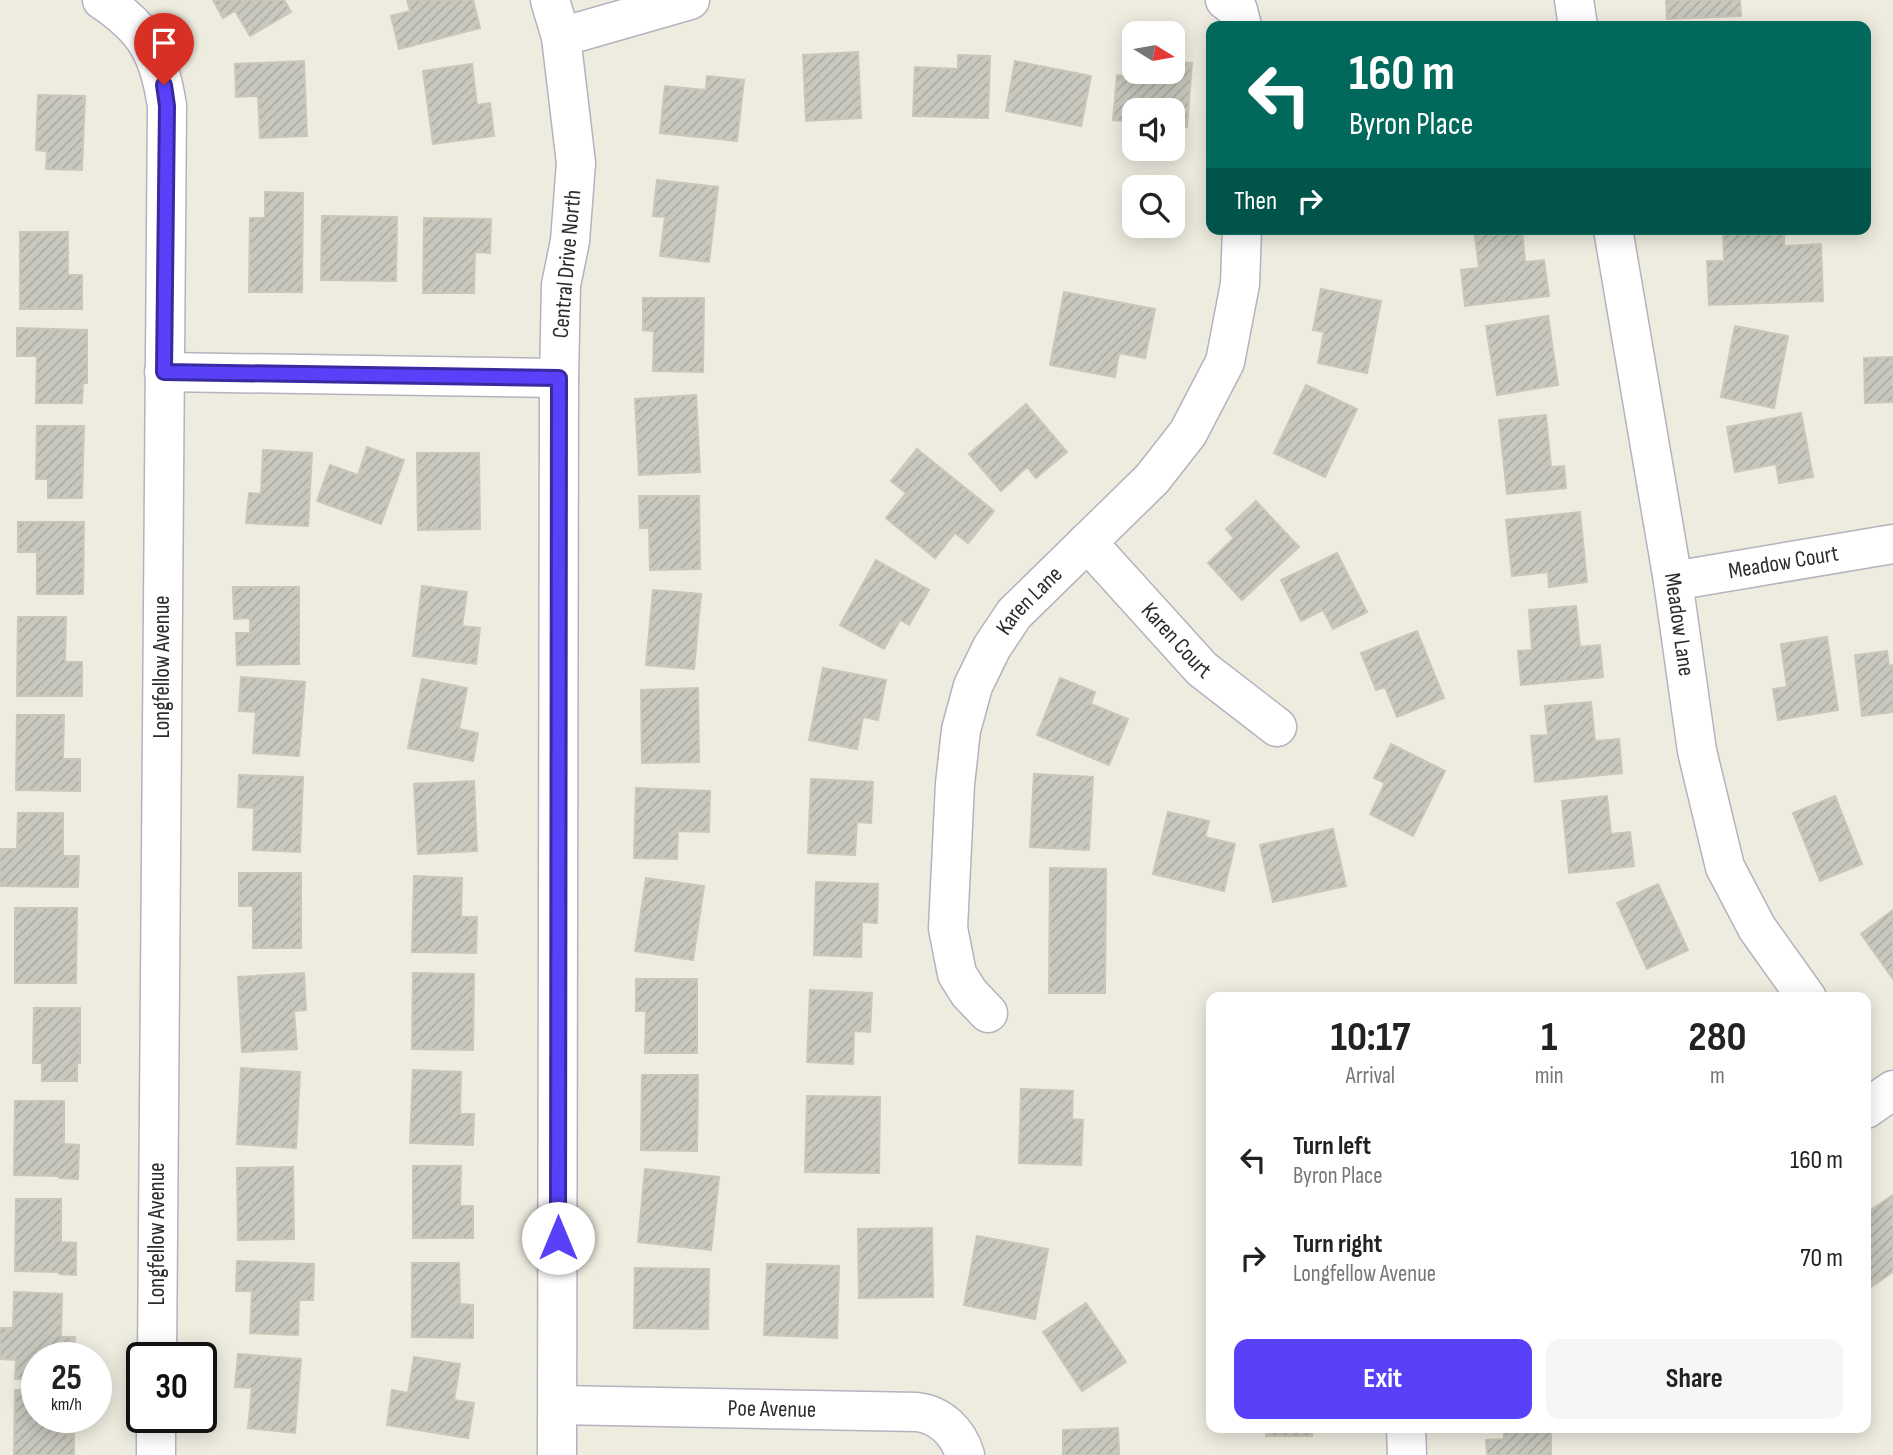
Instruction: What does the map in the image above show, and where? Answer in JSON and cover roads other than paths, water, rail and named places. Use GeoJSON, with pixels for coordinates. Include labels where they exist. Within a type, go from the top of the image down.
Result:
{"type":"FeatureCollection","features":[{"type":"Feature","properties":{"kind":"street","name":"Longfellow Avenue"},"geometry":{"type":"LineString","coordinates":[[102,0],[138,29],[150,46],[164,85],[167,106],[157,1342]]}},
{"type":"Feature","properties":{"kind":"street","name":"Central Drive North"},"geometry":{"type":"LineString","coordinates":[[550,0],[561,37],[576,163],[569,241],[561,285],[559,378],[557,1455]]}},
{"type":"Feature","properties":{"kind":"street"},"geometry":{"type":"LineString","coordinates":[[561,37],[690,0]]}},
{"type":"Feature","properties":{"kind":"street"},"geometry":{"type":"LineString","coordinates":[[1226,0],[1238,10],[1241,21]]}},
{"type":"Feature","properties":{"kind":"street"},"geometry":{"type":"LineString","coordinates":[[1574,0],[1577,21]]}},
{"type":"Feature","properties":{"kind":"street","name":"Karen Lane"},"geometry":{"type":"LineString","coordinates":[[988,1013],[969,993],[957,974],[948,928],[955,784],[961,730],[973,686],[992,647],[1014,614],[1152,479],[1188,433],[1225,362],[1240,284],[1242,235]]}},
{"type":"Feature","properties":{"kind":"street","name":"Meadow Lane"},"geometry":{"type":"LineString","coordinates":[[1614,235],[1672,581],[1697,751],[1725,867],[1757,928],[1803,992]]}},
{"type":"Feature","properties":{"kind":"street"},"geometry":{"type":"LineString","coordinates":[[164,372],[559,378]]}},
{"type":"Feature","properties":{"kind":"street","name":"Karen Court"},"geometry":{"type":"LineString","coordinates":[[1087,542],[1202,669],[1277,727]]}},
{"type":"Feature","properties":{"kind":"street","name":"Meadow Court"},"geometry":{"type":"LineString","coordinates":[[1672,581],[1893,544]]}},
{"type":"Feature","properties":{"kind":"street","name":"Poe Avenue"},"geometry":{"type":"LineString","coordinates":[[558,1405],[916,1412],[939,1419],[953,1431],[965,1455]]}},
{"type":"Feature","properties":{"kind":"street"},"geometry":{"type":"LineString","coordinates":[[156,1433],[156,1455]]}},
{"type":"Feature","properties":{"kind":"street"},"geometry":{"type":"LineString","coordinates":[[1406,1433],[1406,1455]]}}]}
